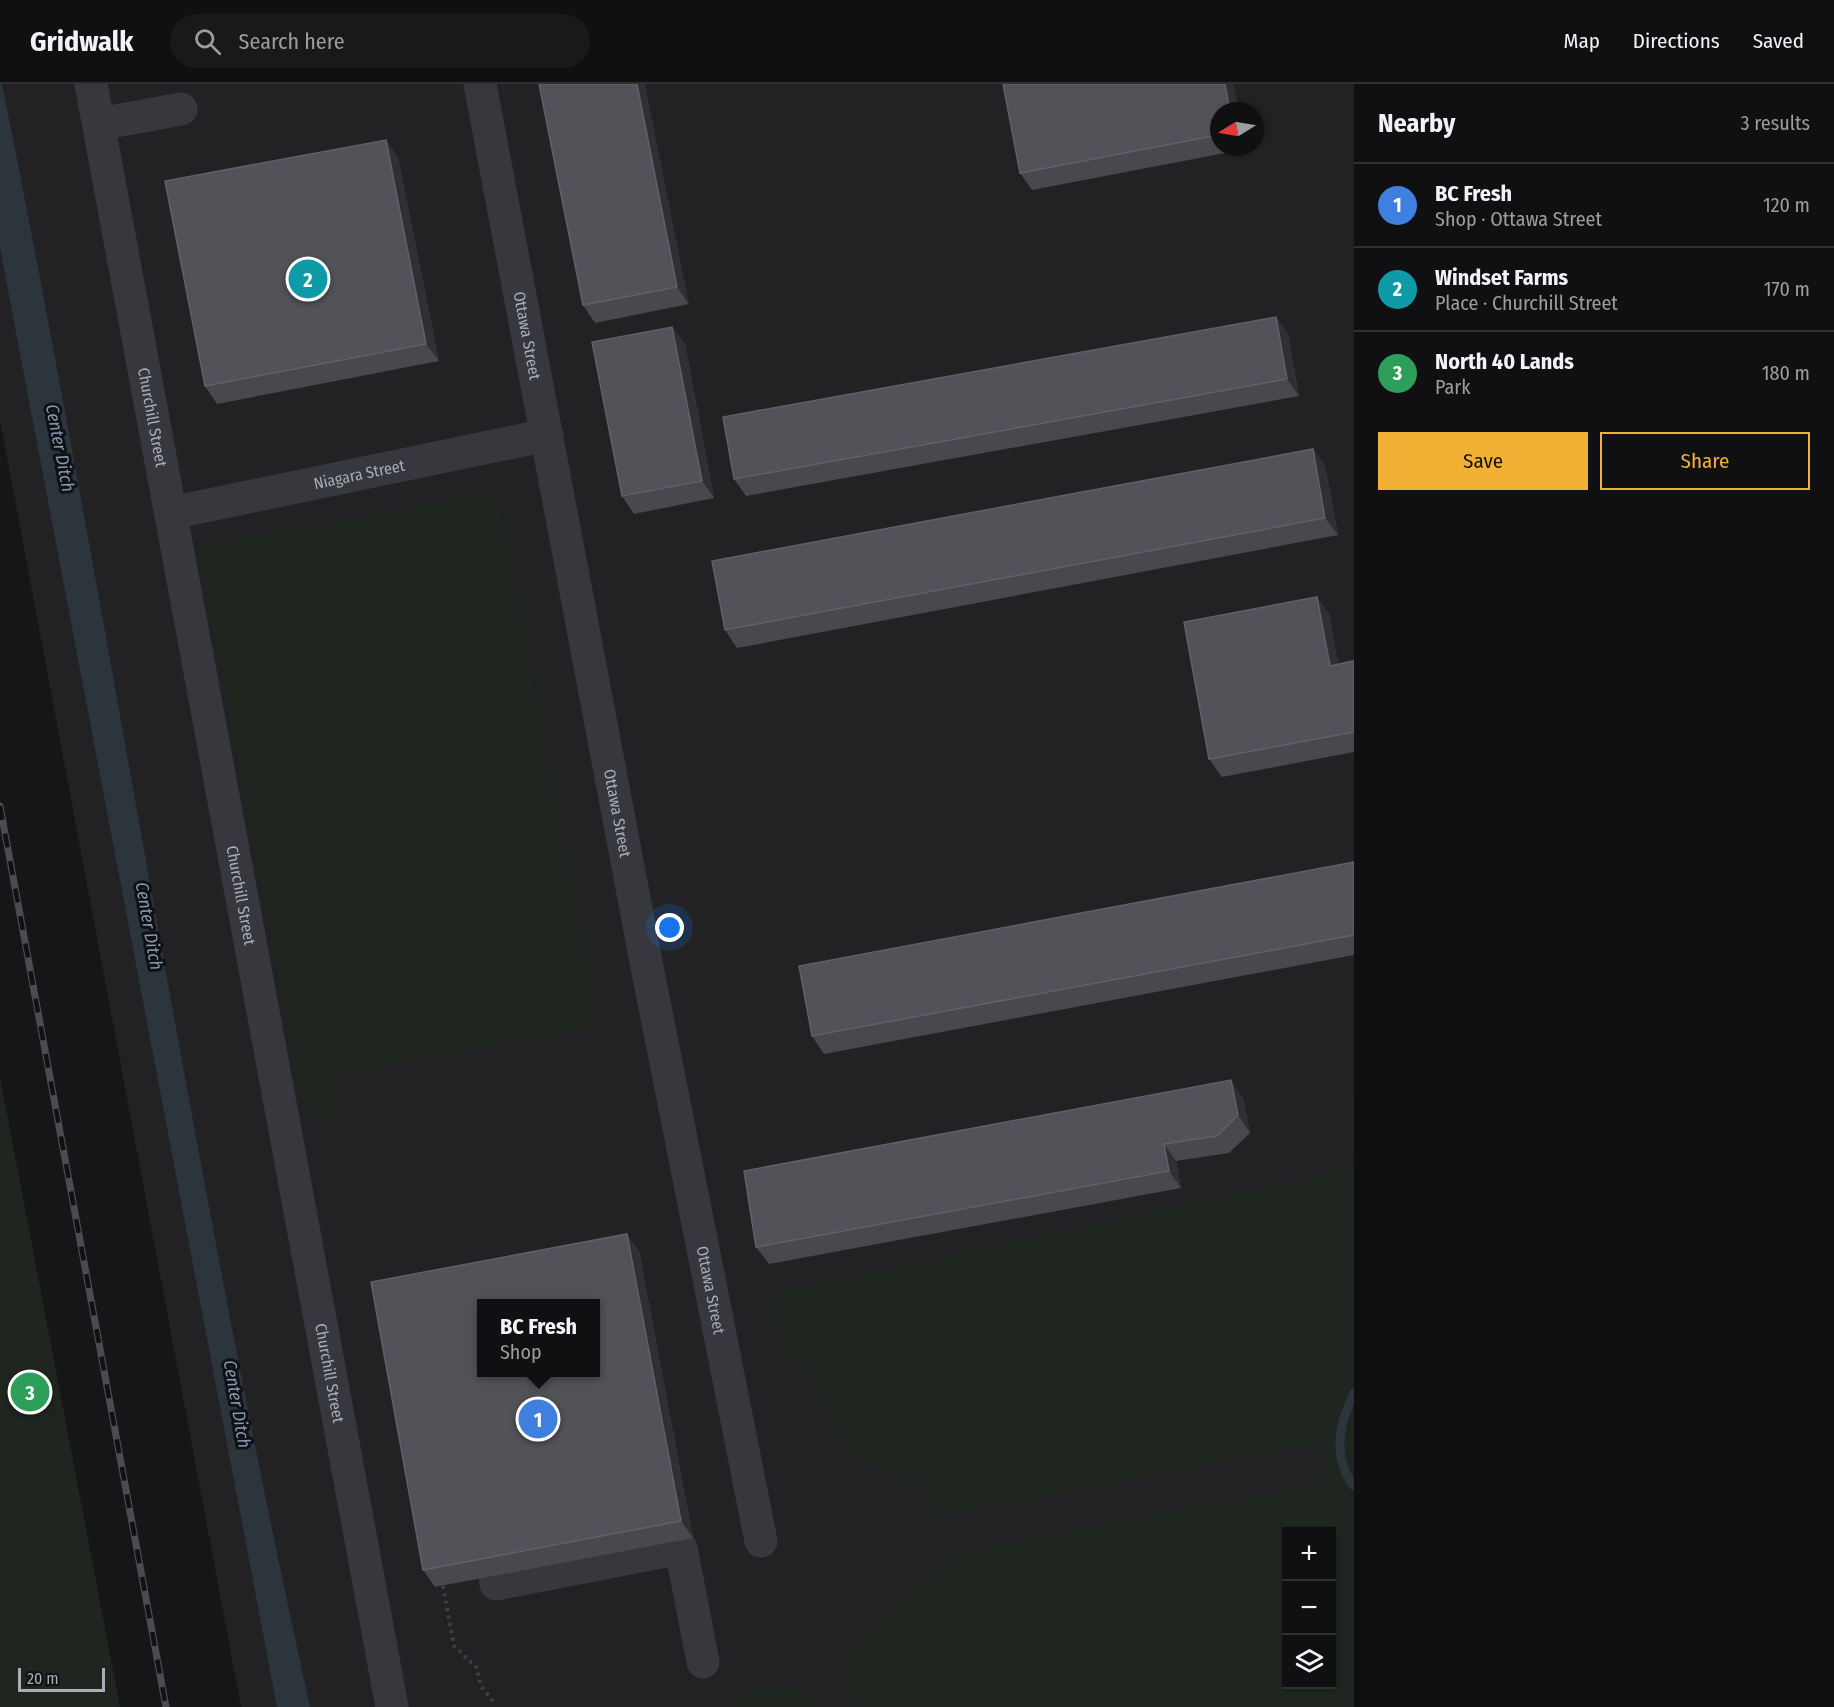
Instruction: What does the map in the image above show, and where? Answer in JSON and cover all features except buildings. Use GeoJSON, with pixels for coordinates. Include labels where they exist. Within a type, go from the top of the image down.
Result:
{"type":"FeatureCollection","features":[{"type":"Feature","properties":{"kind":"street","name":"Churchill Street"},"geometry":{"type":"LineString","coordinates":[[92,84],[392,1707]]}},
{"type":"Feature","properties":{"kind":"street","name":"Ottawa Street"},"geometry":{"type":"LineString","coordinates":[[480,84],[647,967],[761,1542]]}},
{"type":"Feature","properties":{"kind":"street"},"geometry":{"type":"LineString","coordinates":[[99,124],[181,109]]}},
{"type":"Feature","properties":{"kind":"street","name":"Niagara Street"},"geometry":{"type":"LineString","coordinates":[[171,513],[547,435]]}},
{"type":"Feature","properties":{"kind":"street"},"geometry":{"type":"LineString","coordinates":[[495,1576],[496,1584],[681,1548],[703,1662]]}},
{"type":"Feature","properties":{"kind":"path"},"geometry":{"type":"LineString","coordinates":[[443,1586],[454,1646],[477,1668],[481,1686],[493,1701]]}},
{"type":"Feature","properties":{"kind":"shaded area"},"geometry":{"type":"Polygon","coordinates":[[[0,84],[1354,84],[1354,1707],[241,1707],[0,420],[0,84]]]}},
{"type":"Feature","properties":{"kind":"shaded area"},"geometry":{"type":"Polygon","coordinates":[[[498,491],[599,1027],[334,1073],[341,1113],[326,1123],[304,1109],[198,547],[498,491]]]}},
{"type":"Feature","properties":{"kind":"shaded area"},"geometry":{"type":"Polygon","coordinates":[[[0,1077],[120,1707],[0,1707],[0,1077]]]}},
{"type":"Feature","properties":{"kind":"shaded area"},"geometry":{"type":"Polygon","coordinates":[[[1354,1092],[1354,1164],[1345,1094],[1354,1092]]]}},
{"type":"Feature","properties":{"kind":"shaded area"},"geometry":{"type":"Polygon","coordinates":[[[1354,1168],[1354,1707],[855,1707],[845,1656],[958,1552],[1325,1483],[1318,1443],[933,1517],[923,1481],[902,1484],[855,1453],[838,1427],[806,1366],[783,1360],[771,1294],[1354,1168]]]}},
{"type":"Feature","properties":{"kind":"shaded area"},"geometry":{"type":"Polygon","coordinates":[[[765,1686],[792,1687],[820,1707],[730,1707],[765,1686]]]}},
{"type":"Feature","properties":{"kind":"water","name":"Center Ditch"},"geometry":{"type":"Polygon","coordinates":[[[0,84],[2,84],[42,287],[227,1302],[310,1707],[277,1707],[0,248],[0,84]]]}},
{"type":"Feature","properties":{"kind":"waterway"},"geometry":{"type":"LineString","coordinates":[[1354,1393],[1345,1416],[1340,1440],[1343,1464],[1354,1486]]}},
{"type":"Feature","properties":{"kind":"railway"},"geometry":{"type":"LineString","coordinates":[[0,806],[166,1707]]}},
{"type":"Feature","properties":{"kind":"place","name":"Windset Farms"},"geometry":{"type":"Point","coordinates":[308,279]}},
{"type":"Feature","properties":{"kind":"place","name":"North 40 Lands"},"geometry":{"type":"Point","coordinates":[30,1392]}},
{"type":"Feature","properties":{"kind":"place","name":"BC Fresh"},"geometry":{"type":"Point","coordinates":[538,1419]}}]}
